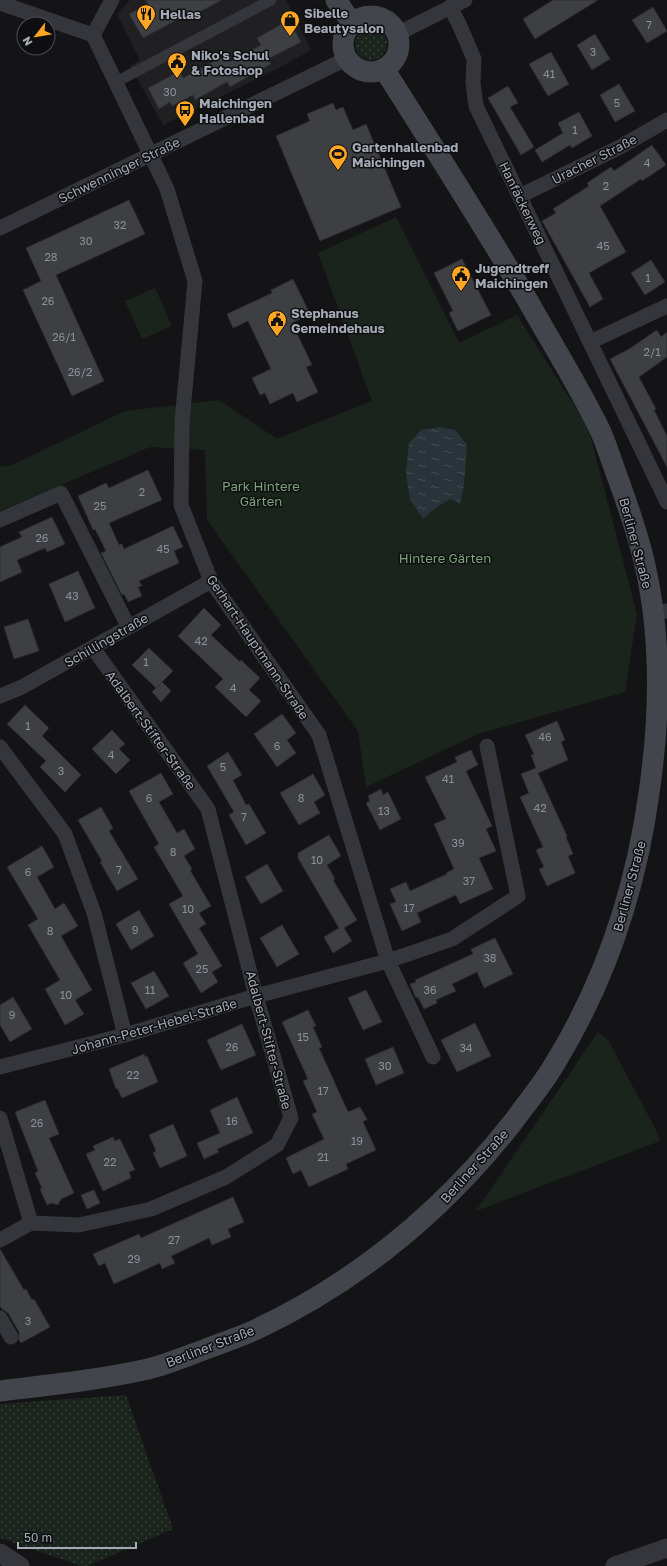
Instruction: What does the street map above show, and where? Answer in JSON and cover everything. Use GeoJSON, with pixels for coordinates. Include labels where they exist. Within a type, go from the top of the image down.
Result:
{"type":"FeatureCollection","features":[{"type":"Feature","properties":{"kind":"main road"},"geometry":{"type":"LineString","coordinates":[[336,0],[352,23]]}},
{"type":"Feature","properties":{"kind":"main road"},"geometry":{"type":"LineString","coordinates":[[369,16],[386,20],[393,26],[397,34],[399,44],[398,54],[392,63],[384,69],[368,73],[356,68],[346,59],[343,44],[344,36],[352,23],[360,18],[369,16]]}},
{"type":"Feature","properties":{"kind":"main road","name":"Berliner Straße"},"geometry":{"type":"LineString","coordinates":[[0,1392],[111,1376],[154,1367],[252,1331],[314,1297],[386,1250],[430,1213],[467,1176],[497,1142],[529,1101],[554,1065],[584,1011],[608,957],[624,910],[637,865],[654,761],[660,612],[627,504],[600,428],[508,267],[384,69]]}},
{"type":"Feature","properties":{"kind":"street"},"geometry":{"type":"LineString","coordinates":[[0,3],[93,35],[112,0]]}},
{"type":"Feature","properties":{"kind":"street"},"geometry":{"type":"LineString","coordinates":[[116,82],[271,0]]}},
{"type":"Feature","properties":{"kind":"street"},"geometry":{"type":"LineString","coordinates":[[397,34],[465,0]]}},
{"type":"Feature","properties":{"kind":"street","name":"Hanfäckerweg"},"geometry":{"type":"LineString","coordinates":[[450,7],[474,60],[473,83],[476,106],[667,502]]}},
{"type":"Feature","properties":{"kind":"street","name":"Gerhart-Hauptmann-Straße"},"geometry":{"type":"LineString","coordinates":[[93,35],[167,189],[195,281],[182,422],[181,506],[210,581],[319,735],[388,961],[433,1058]]}},
{"type":"Feature","properties":{"kind":"street","name":"Schwenninger Straße"},"geometry":{"type":"LineString","coordinates":[[0,228],[346,59]]}},
{"type":"Feature","properties":{"kind":"street","name":"Uracher Straße"},"geometry":{"type":"LineString","coordinates":[[520,196],[620,148],[667,120]]}},
{"type":"Feature","properties":{"kind":"street"},"geometry":{"type":"LineString","coordinates":[[590,342],[667,306]]}},
{"type":"Feature","properties":{"kind":"street"},"geometry":{"type":"LineString","coordinates":[[0,520],[61,493],[128,626]]}},
{"type":"Feature","properties":{"kind":"street","name":"Schillingstraße"},"geometry":{"type":"LineString","coordinates":[[0,696],[22,687],[210,581]]}},
{"type":"Feature","properties":{"kind":"street","name":"Adalbert-Stifter-Straße"},"geometry":{"type":"LineString","coordinates":[[31,1223],[79,1224],[151,1209],[226,1177],[277,1145],[291,1118],[256,996],[208,809],[92,648]]}},
{"type":"Feature","properties":{"kind":"street","name":"Johann-Peter-Hebel-Straße"},"geometry":{"type":"LineString","coordinates":[[0,1067],[125,1036],[256,996],[388,961],[452,939],[518,896],[487,746]]}},
{"type":"Feature","properties":{"kind":"street"},"geometry":{"type":"LineString","coordinates":[[0,747],[65,834],[94,913],[125,1036]]}},
{"type":"Feature","properties":{"kind":"street"},"geometry":{"type":"LineString","coordinates":[[0,1118],[31,1223],[0,1240]]}},
{"type":"Feature","properties":{"kind":"street"},"geometry":{"type":"LineString","coordinates":[[0,1318],[11,1337]]}},
{"type":"Feature","properties":{"kind":"street"},"geometry":{"type":"LineString","coordinates":[[615,1566],[667,1548]]}},
{"type":"Feature","properties":{"kind":"street"},"geometry":{"type":"LineString","coordinates":[[0,1553],[20,1566]]}},
{"type":"Feature","properties":{"kind":"shaded area"},"geometry":{"type":"Polygon","coordinates":[[[130,0],[286,0],[311,50],[279,68],[163,125],[130,66],[140,60],[117,14],[130,0]]]}},
{"type":"Feature","properties":{"kind":"green space"},"geometry":{"type":"Polygon","coordinates":[[[371,28],[377,29],[384,35],[387,44],[386,50],[380,57],[371,60],[365,59],[358,53],[355,44],[356,38],[362,31],[371,28]]]}},
{"type":"Feature","properties":{"kind":"green space","name":"Hintere Gärten"},"geometry":{"type":"Polygon","coordinates":[[[396,217],[459,343],[517,315],[588,427],[637,614],[625,692],[478,734],[366,787],[358,731],[207,520],[205,450],[150,447],[0,511],[0,467],[12,465],[125,411],[219,400],[277,439],[372,401],[318,253],[396,217]]]}},
{"type":"Feature","properties":{"kind":"green space"},"geometry":{"type":"Polygon","coordinates":[[[155,288],[172,326],[142,339],[125,301],[155,288]]]}},
{"type":"Feature","properties":{"kind":"green space"},"geometry":{"type":"Polygon","coordinates":[[[598,1032],[608,1040],[656,1130],[660,1141],[476,1211],[598,1032]]]}},
{"type":"Feature","properties":{"kind":"green space"},"geometry":{"type":"Polygon","coordinates":[[[126,1395],[173,1529],[87,1566],[81,1566],[0,1538],[0,1404],[126,1395]]]}},
{"type":"Feature","properties":{"kind":"water"},"geometry":{"type":"Polygon","coordinates":[[[440,427],[455,430],[467,445],[464,484],[460,504],[450,499],[435,508],[423,519],[410,499],[406,473],[409,443],[421,430],[440,427]]]}},
{"type":"Feature","properties":{"kind":"building"},"geometry":{"type":"Polygon","coordinates":[[[145,0],[222,0],[190,17],[188,14],[143,38],[129,14],[148,4],[145,0]]]}},
{"type":"Feature","properties":{"kind":"building"},"geometry":{"type":"Polygon","coordinates":[[[553,0],[598,0],[535,39],[523,19],[553,0]]]}},
{"type":"Feature","properties":{"kind":"building"},"geometry":{"type":"Polygon","coordinates":[[[653,7],[667,31],[647,43],[632,20],[653,7]]]}},
{"type":"Feature","properties":{"kind":"building"},"geometry":{"type":"Polygon","coordinates":[[[289,20],[301,42],[268,59],[271,64],[230,87],[227,82],[195,100],[193,95],[172,106],[170,102],[159,109],[148,88],[180,71],[183,78],[226,55],[230,62],[261,45],[257,38],[289,20]]]}},
{"type":"Feature","properties":{"kind":"building"},"geometry":{"type":"Polygon","coordinates":[[[595,34],[610,59],[592,70],[577,45],[595,34]]]}},
{"type":"Feature","properties":{"kind":"building"},"geometry":{"type":"Polygon","coordinates":[[[551,52],[569,84],[548,96],[529,64],[551,52]]]}},
{"type":"Feature","properties":{"kind":"building"},"geometry":{"type":"Polygon","coordinates":[[[619,84],[635,111],[615,122],[600,95],[619,84]]]}},
{"type":"Feature","properties":{"kind":"building"},"geometry":{"type":"Polygon","coordinates":[[[508,86],[518,103],[510,107],[534,147],[521,155],[488,98],[508,86]]]}},
{"type":"Feature","properties":{"kind":"building","name":"Gartenhallenbad Maichingen"},"geometry":{"type":"Polygon","coordinates":[[[333,103],[336,110],[343,107],[353,130],[366,124],[401,207],[320,241],[276,136],[310,121],[307,114],[333,103]]]}},
{"type":"Feature","properties":{"kind":"building"},"geometry":{"type":"Polygon","coordinates":[[[579,112],[592,136],[572,148],[570,145],[542,162],[535,150],[563,133],[558,123],[579,112]]]}},
{"type":"Feature","properties":{"kind":"building"},"geometry":{"type":"Polygon","coordinates":[[[652,145],[666,165],[642,181],[641,179],[600,206],[626,252],[589,273],[603,299],[590,307],[542,221],[556,213],[553,209],[589,186],[587,183],[611,167],[614,171],[652,145]]]}},
{"type":"Feature","properties":{"kind":"building"},"geometry":{"type":"Polygon","coordinates":[[[129,200],[145,234],[56,275],[104,381],[72,396],[23,290],[41,281],[26,248],[129,200]]]}},
{"type":"Feature","properties":{"kind":"building","name":"Jugendtreff Maichingen"},"geometry":{"type":"Polygon","coordinates":[[[462,259],[491,315],[458,331],[449,313],[453,311],[434,273],[462,259]]]}},
{"type":"Feature","properties":{"kind":"building"},"geometry":{"type":"Polygon","coordinates":[[[651,260],[665,282],[645,295],[631,273],[651,260]]]}},
{"type":"Feature","properties":{"kind":"building","name":"Stephanus Gemeindehaus"},"geometry":{"type":"Polygon","coordinates":[[[293,279],[310,314],[292,323],[312,365],[306,367],[318,392],[297,402],[293,393],[270,404],[265,393],[260,395],[252,378],[271,369],[248,321],[233,328],[227,314],[272,293],[271,290],[293,279]]]}},
{"type":"Feature","properties":{"kind":"building"},"geometry":{"type":"Polygon","coordinates":[[[657,330],[661,337],[667,332],[667,357],[639,377],[656,409],[654,410],[667,436],[667,467],[610,359],[629,349],[657,330]]]}},
{"type":"Feature","properties":{"kind":"building"},"geometry":{"type":"Polygon","coordinates":[[[148,470],[162,500],[109,523],[119,545],[122,544],[124,549],[173,526],[183,547],[174,551],[179,563],[139,581],[142,586],[138,587],[142,596],[128,602],[124,594],[122,595],[101,553],[106,551],[95,529],[93,530],[78,496],[106,483],[109,488],[148,470]]]}},
{"type":"Feature","properties":{"kind":"building"},"geometry":{"type":"Polygon","coordinates":[[[52,517],[65,544],[47,552],[45,548],[17,560],[22,572],[0,582],[0,547],[22,537],[19,532],[52,517]]]}},
{"type":"Feature","properties":{"kind":"building"},"geometry":{"type":"Polygon","coordinates":[[[78,571],[95,608],[65,622],[49,584],[78,571]]]}},
{"type":"Feature","properties":{"kind":"building"},"geometry":{"type":"Polygon","coordinates":[[[204,608],[221,625],[211,635],[260,678],[249,690],[261,701],[246,717],[215,687],[223,679],[178,636],[204,608]]]}},
{"type":"Feature","properties":{"kind":"building"},"geometry":{"type":"Polygon","coordinates":[[[28,619],[39,651],[14,659],[4,627],[28,619]]]}},
{"type":"Feature","properties":{"kind":"building"},"geometry":{"type":"Polygon","coordinates":[[[149,648],[173,671],[156,688],[132,665],[149,648]]]}},
{"type":"Feature","properties":{"kind":"building"},"geometry":{"type":"Polygon","coordinates":[[[162,682],[171,691],[161,702],[152,692],[162,682]]]}},
{"type":"Feature","properties":{"kind":"building"},"geometry":{"type":"Polygon","coordinates":[[[25,705],[49,728],[42,736],[81,775],[65,792],[40,767],[46,761],[7,724],[25,705]]]}},
{"type":"Feature","properties":{"kind":"building"},"geometry":{"type":"Polygon","coordinates":[[[282,714],[296,733],[287,740],[296,753],[277,767],[254,734],[282,714]]]}},
{"type":"Feature","properties":{"kind":"building"},"geometry":{"type":"Polygon","coordinates":[[[557,721],[565,740],[561,742],[568,760],[538,773],[567,836],[566,837],[573,854],[568,856],[575,873],[547,886],[539,869],[544,867],[536,850],[543,847],[520,797],[529,793],[521,774],[536,768],[531,755],[534,754],[525,735],[557,721]]]}},
{"type":"Feature","properties":{"kind":"building"},"geometry":{"type":"Polygon","coordinates":[[[112,730],[125,744],[119,749],[130,760],[116,774],[92,749],[112,730]]]}},
{"type":"Feature","properties":{"kind":"building"},"geometry":{"type":"Polygon","coordinates":[[[471,750],[478,765],[466,771],[492,826],[486,829],[496,851],[479,858],[493,889],[460,904],[456,895],[417,913],[421,922],[402,931],[390,904],[396,902],[390,889],[406,882],[410,891],[447,874],[446,873],[454,869],[434,824],[446,819],[425,777],[457,762],[455,757],[471,750]]]}},
{"type":"Feature","properties":{"kind":"building"},"geometry":{"type":"Polygon","coordinates":[[[228,752],[242,775],[233,780],[246,805],[249,804],[266,833],[246,845],[229,815],[234,812],[207,766],[228,752]]]}},
{"type":"Feature","properties":{"kind":"building"},"geometry":{"type":"Polygon","coordinates":[[[161,773],[173,794],[159,802],[177,833],[184,829],[195,849],[184,856],[192,869],[190,870],[211,906],[199,913],[206,924],[199,928],[222,966],[212,972],[218,982],[201,993],[183,963],[198,954],[169,904],[183,896],[154,847],[159,844],[129,791],[161,773]]]}},
{"type":"Feature","properties":{"kind":"building"},"geometry":{"type":"Polygon","coordinates":[[[313,774],[325,795],[314,802],[320,813],[299,825],[280,793],[313,774]]]}},
{"type":"Feature","properties":{"kind":"building"},"geometry":{"type":"Polygon","coordinates":[[[381,789],[383,795],[388,792],[401,819],[380,830],[366,803],[370,801],[368,796],[381,789]]]}},
{"type":"Feature","properties":{"kind":"building"},"geometry":{"type":"Polygon","coordinates":[[[101,807],[113,828],[109,831],[138,879],[117,891],[100,862],[102,861],[78,820],[101,807]]]}},
{"type":"Feature","properties":{"kind":"building"},"geometry":{"type":"Polygon","coordinates":[[[329,835],[341,856],[327,865],[335,879],[333,880],[357,920],[344,928],[352,941],[333,953],[324,937],[339,928],[298,858],[298,853],[329,835]]]}},
{"type":"Feature","properties":{"kind":"building"},"geometry":{"type":"Polygon","coordinates":[[[42,846],[54,867],[37,877],[55,909],[64,903],[78,926],[61,936],[92,990],[75,1000],[84,1014],[65,1025],[45,989],[60,980],[28,925],[38,919],[7,867],[42,846]]]}},
{"type":"Feature","properties":{"kind":"building"},"geometry":{"type":"Polygon","coordinates":[[[267,864],[283,891],[261,904],[245,877],[267,864]]]}},
{"type":"Feature","properties":{"kind":"building"},"geometry":{"type":"Polygon","coordinates":[[[139,910],[154,936],[131,950],[116,924],[139,910]]]}},
{"type":"Feature","properties":{"kind":"building"},"geometry":{"type":"Polygon","coordinates":[[[282,925],[299,954],[277,967],[260,938],[282,925]]]}},
{"type":"Feature","properties":{"kind":"building"},"geometry":{"type":"Polygon","coordinates":[[[495,938],[513,974],[484,988],[477,972],[452,984],[456,991],[436,1000],[437,1003],[424,1009],[418,997],[416,998],[410,984],[416,982],[415,980],[473,954],[471,949],[495,938]]]}},
{"type":"Feature","properties":{"kind":"building"},"geometry":{"type":"Polygon","coordinates":[[[154,971],[169,996],[146,1009],[131,983],[154,971]]]}},
{"type":"Feature","properties":{"kind":"building"},"geometry":{"type":"Polygon","coordinates":[[[366,990],[382,1022],[363,1030],[348,998],[366,990]]]}},
{"type":"Feature","properties":{"kind":"building"},"geometry":{"type":"Polygon","coordinates":[[[13,997],[32,1029],[10,1042],[0,1025],[0,1005],[13,997]]]}},
{"type":"Feature","properties":{"kind":"building"},"geometry":{"type":"Polygon","coordinates":[[[308,1010],[316,1026],[313,1027],[322,1047],[319,1048],[348,1112],[360,1107],[367,1119],[363,1122],[376,1150],[346,1164],[348,1169],[309,1187],[301,1170],[293,1174],[286,1158],[324,1139],[312,1114],[317,1112],[303,1081],[308,1079],[282,1022],[308,1010]]]}},
{"type":"Feature","properties":{"kind":"building"},"geometry":{"type":"Polygon","coordinates":[[[475,1023],[491,1056],[457,1072],[441,1040],[475,1023]]]}},
{"type":"Feature","properties":{"kind":"building"},"geometry":{"type":"Polygon","coordinates":[[[242,1024],[256,1055],[221,1070],[207,1040],[242,1024]]]}},
{"type":"Feature","properties":{"kind":"building"},"geometry":{"type":"Polygon","coordinates":[[[393,1047],[404,1073],[376,1085],[365,1059],[393,1047]]]}},
{"type":"Feature","properties":{"kind":"building"},"geometry":{"type":"Polygon","coordinates":[[[144,1054],[145,1057],[147,1056],[158,1082],[122,1098],[117,1088],[116,1089],[109,1069],[144,1054]]]}},
{"type":"Feature","properties":{"kind":"building"},"geometry":{"type":"Polygon","coordinates":[[[237,1097],[253,1133],[217,1149],[219,1152],[204,1159],[197,1143],[220,1133],[210,1110],[237,1097]]]}},
{"type":"Feature","properties":{"kind":"building"},"geometry":{"type":"Polygon","coordinates":[[[45,1100],[59,1134],[49,1138],[74,1193],[61,1199],[58,1205],[52,1203],[47,1205],[40,1189],[42,1188],[35,1173],[38,1171],[15,1112],[45,1100]]]}},
{"type":"Feature","properties":{"kind":"building"},"geometry":{"type":"Polygon","coordinates":[[[173,1124],[187,1156],[160,1168],[153,1153],[156,1151],[149,1135],[173,1124]]]}},
{"type":"Feature","properties":{"kind":"building"},"geometry":{"type":"Polygon","coordinates":[[[113,1137],[115,1141],[120,1139],[135,1170],[129,1172],[131,1178],[103,1191],[86,1154],[95,1150],[93,1146],[113,1137]]]}},
{"type":"Feature","properties":{"kind":"building"},"geometry":{"type":"Polygon","coordinates":[[[94,1190],[100,1203],[87,1209],[81,1195],[94,1190]]]}},
{"type":"Feature","properties":{"kind":"building"},"geometry":{"type":"Polygon","coordinates":[[[233,1197],[244,1222],[228,1229],[231,1237],[212,1245],[209,1238],[171,1256],[175,1263],[162,1269],[160,1263],[114,1284],[105,1263],[99,1266],[93,1254],[139,1234],[141,1238],[233,1197]]]}},
{"type":"Feature","properties":{"kind":"building"},"geometry":{"type":"Polygon","coordinates":[[[0,1249],[24,1290],[26,1289],[32,1300],[34,1299],[50,1327],[21,1343],[19,1340],[19,1332],[8,1313],[0,1306],[0,1249]]]}},
{"type":"Feature","properties":{"kind":"place","name":"Hellas"},"geometry":{"type":"Point","coordinates":[146,31]}},
{"type":"Feature","properties":{"kind":"place","name":"Sibelle Beautysalon"},"geometry":{"type":"Point","coordinates":[290,37]}},
{"type":"Feature","properties":{"kind":"place","name":"Niko's Schul & Fotoshop"},"geometry":{"type":"Point","coordinates":[177,79]}},
{"type":"Feature","properties":{"kind":"place","name":"Maichingen Hallenbad"},"geometry":{"type":"Point","coordinates":[185,127]}},
{"type":"Feature","properties":{"kind":"place","name":"Gartenhallenbad Maichingen"},"geometry":{"type":"Point","coordinates":[338,171]}},
{"type":"Feature","properties":{"kind":"place","name":"Jugendtreff Maichingen"},"geometry":{"type":"Point","coordinates":[461,292]}},
{"type":"Feature","properties":{"kind":"place","name":"Stephanus Gemeindehaus"},"geometry":{"type":"Point","coordinates":[277,337]}},
{"type":"Feature","properties":{"kind":"park label","name":"Park Hintere Gärten"},"geometry":{"type":"Point","coordinates":[261,494]}}]}
